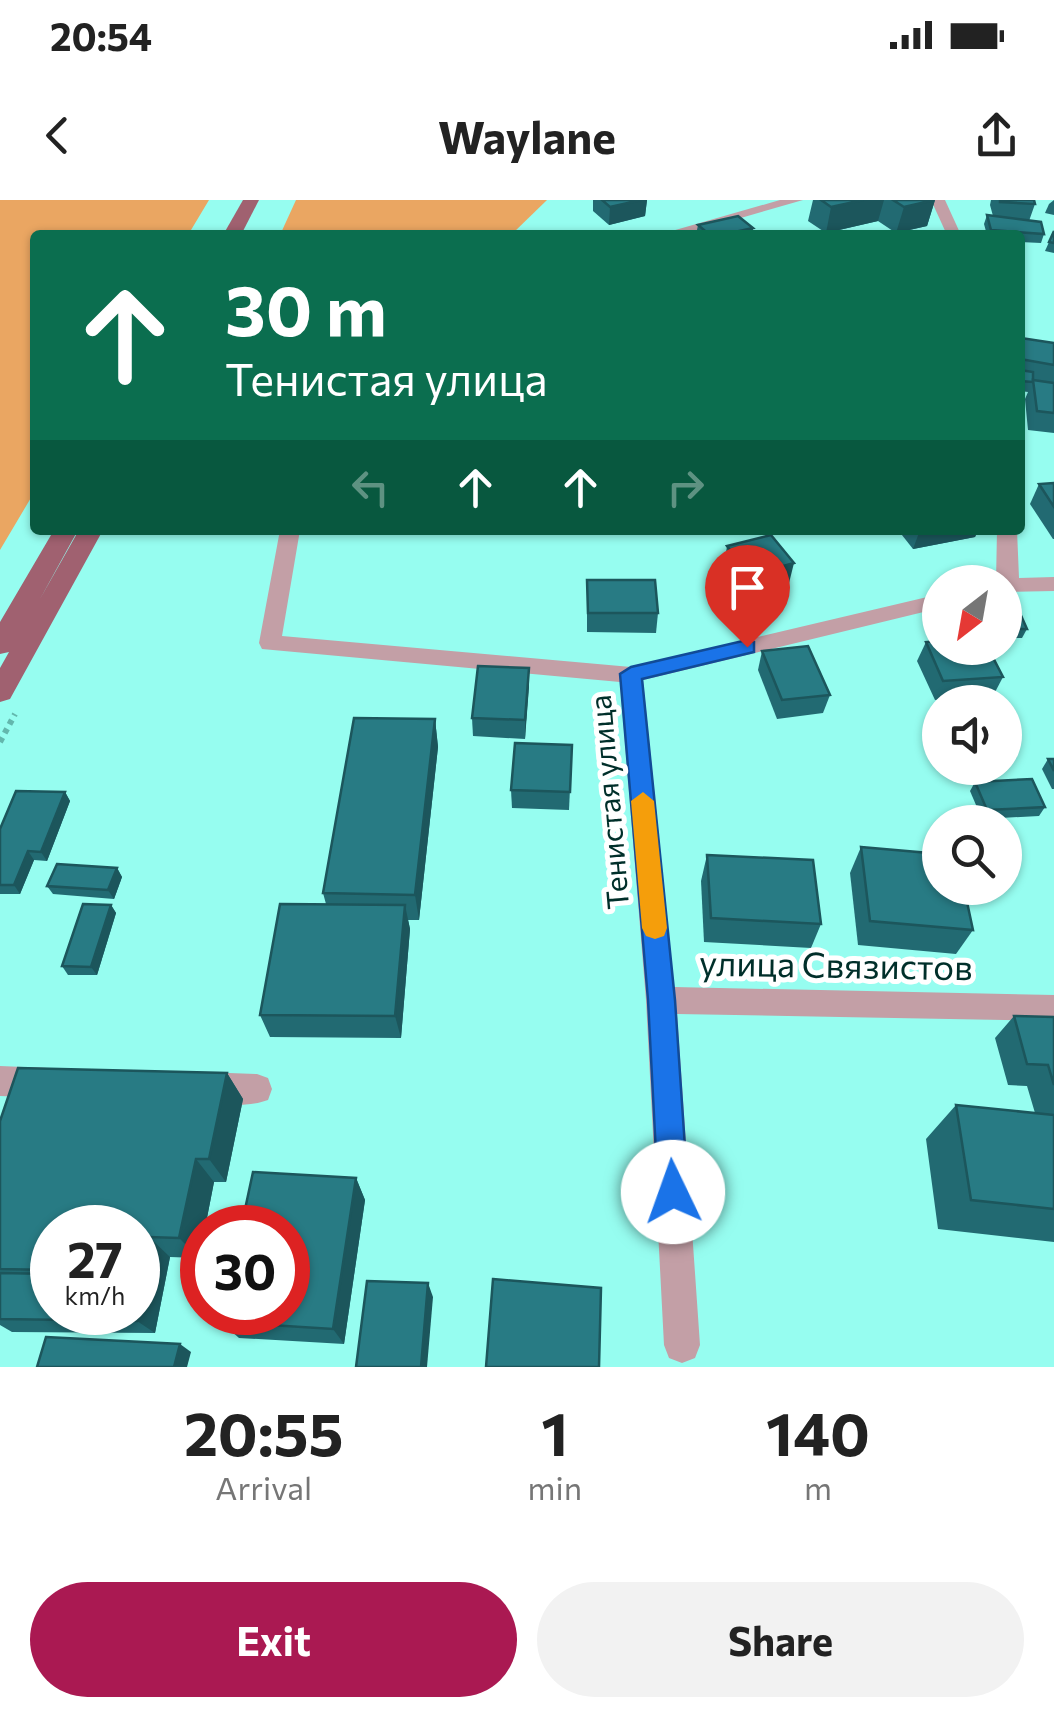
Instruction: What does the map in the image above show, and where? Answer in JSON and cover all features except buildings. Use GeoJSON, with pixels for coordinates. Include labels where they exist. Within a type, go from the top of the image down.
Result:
{"type":"FeatureCollection","features":[{"type":"Feature","properties":{"kind":"main road"},"geometry":{"type":"LineString","coordinates":[[235,230],[251,200]]}},
{"type":"Feature","properties":{"kind":"main road"},"geometry":{"type":"LineString","coordinates":[[251,230],[266,200]]}},
{"type":"Feature","properties":{"kind":"main road"},"geometry":{"type":"LineString","coordinates":[[0,644],[63,535]]}},
{"type":"Feature","properties":{"kind":"main road"},"geometry":{"type":"LineString","coordinates":[[0,692],[88,535]]}},
{"type":"Feature","properties":{"kind":"street"},"geometry":{"type":"LineString","coordinates":[[680,230],[755,204],[796,200]]}},
{"type":"Feature","properties":{"kind":"street"},"geometry":{"type":"LineString","coordinates":[[938,200],[952,230]]}},
{"type":"Feature","properties":{"kind":"street"},"geometry":{"type":"LineString","coordinates":[[289,535],[270,643],[631,674]]}},
{"type":"Feature","properties":{"kind":"street"},"geometry":{"type":"LineString","coordinates":[[1007,565],[1008,535]]}},
{"type":"Feature","properties":{"kind":"street"},"geometry":{"type":"LineString","coordinates":[[1022,585],[1054,584]]}},
{"type":"Feature","properties":{"kind":"street","name":"Тенистая улица"},"geometry":{"type":"LineString","coordinates":[[662,1000],[631,674],[922,605]]}},
{"type":"Feature","properties":{"kind":"street","name":"улица Связистов"},"geometry":{"type":"LineString","coordinates":[[682,1345],[662,1000],[1054,1008]]}},
{"type":"Feature","properties":{"kind":"street"},"geometry":{"type":"LineString","coordinates":[[0,1082],[79,1084]]}},
{"type":"Feature","properties":{"kind":"street"},"geometry":{"type":"LineString","coordinates":[[178,1086],[258,1089]]}},
{"type":"Feature","properties":{"kind":"shaded area"},"geometry":{"type":"Polygon","coordinates":[[[0,200],[209,200],[191,230],[30,230],[30,499],[0,550],[0,200]]]}},
{"type":"Feature","properties":{"kind":"shaded area"},"geometry":{"type":"Polygon","coordinates":[[[296,200],[547,200],[516,230],[282,230],[296,200]]]}},
{"type":"Feature","properties":{"kind":"slow traffic"},"geometry":{"type":"LineString","coordinates":[[643,801],[655,928]]}},
{"type":"Feature","properties":{"kind":"route"},"geometry":{"type":"LineString","coordinates":[[673,1192],[662,1000],[631,674],[747,647]]}}]}
